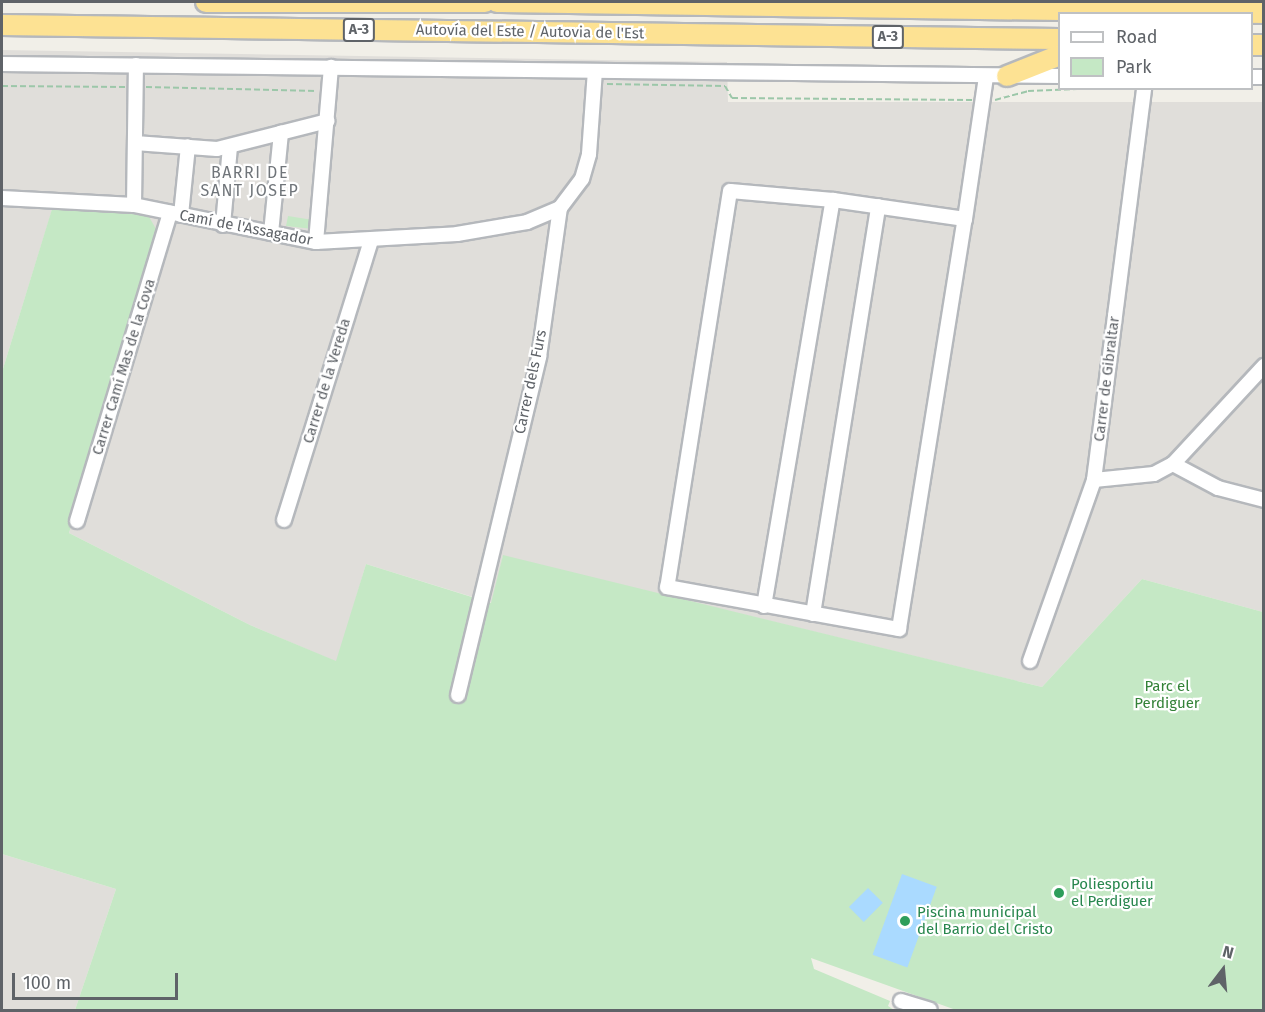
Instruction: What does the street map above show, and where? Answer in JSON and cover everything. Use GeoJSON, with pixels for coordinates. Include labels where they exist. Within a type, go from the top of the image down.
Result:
{"type":"FeatureCollection","features":[{"type":"Feature","properties":{"kind":"highway","name":"Autovía del Este / Autovia de l'Est"},"geometry":{"type":"LineString","coordinates":[[206,2],[485,2]]}},
{"type":"Feature","properties":{"kind":"highway","name":"Autovía del Este / Autovia de l'Est"},"geometry":{"type":"LineString","coordinates":[[497,2],[1193,12]]}},
{"type":"Feature","properties":{"kind":"highway","name":"Autovía del Este / Autovia de l'Est"},"geometry":{"type":"LineString","coordinates":[[2,25],[1058,39]]}},
{"type":"Feature","properties":{"kind":"highway"},"geometry":{"type":"LineString","coordinates":[[1007,76],[1058,55]]}},
{"type":"Feature","properties":{"kind":"street"},"geometry":{"type":"LineString","coordinates":[[2,64],[331,67],[594,76],[1058,76]]}},
{"type":"Feature","properties":{"kind":"street"},"geometry":{"type":"LineString","coordinates":[[134,205],[136,65]]}},
{"type":"Feature","properties":{"kind":"street"},"geometry":{"type":"LineString","coordinates":[[316,242],[331,91],[331,67]]}},
{"type":"Feature","properties":{"kind":"street","name":"Carrer dels Furs"},"geometry":{"type":"LineString","coordinates":[[458,695],[538,357],[560,208],[582,179],[590,154],[594,76]]}},
{"type":"Feature","properties":{"kind":"street"},"geometry":{"type":"LineString","coordinates":[[965,219],[833,200],[730,191],[668,587],[899,629],[965,219],[986,77]]}},
{"type":"Feature","properties":{"kind":"street","name":"Carrer de Gibraltar"},"geometry":{"type":"LineString","coordinates":[[1030,660],[1094,480],[1144,90]]}},
{"type":"Feature","properties":{"kind":"street"},"geometry":{"type":"LineString","coordinates":[[135,143],[230,147],[328,121]]}},
{"type":"Feature","properties":{"kind":"street"},"geometry":{"type":"LineString","coordinates":[[271,233],[281,132]]}},
{"type":"Feature","properties":{"kind":"street","name":"Carrer Camí Mas de la Cova"},"geometry":{"type":"LineString","coordinates":[[77,521],[176,214],[188,146]]}},
{"type":"Feature","properties":{"kind":"street"},"geometry":{"type":"LineString","coordinates":[[223,225],[230,147]]}},
{"type":"Feature","properties":{"kind":"street","name":"Camí de l'Assagador"},"geometry":{"type":"LineString","coordinates":[[2,198],[134,205],[223,225],[316,242],[371,241],[458,234],[527,222],[560,208]]}},
{"type":"Feature","properties":{"kind":"street"},"geometry":{"type":"LineString","coordinates":[[764,606],[833,200]]}},
{"type":"Feature","properties":{"kind":"street"},"geometry":{"type":"LineString","coordinates":[[813,614],[878,206]]}},
{"type":"Feature","properties":{"kind":"street","name":"Carrer de la Vereda"},"geometry":{"type":"LineString","coordinates":[[284,520],[371,241]]}},
{"type":"Feature","properties":{"kind":"street"},"geometry":{"type":"LineString","coordinates":[[1094,480],[1154,474],[1173,464],[1263,366]]}},
{"type":"Feature","properties":{"kind":"street"},"geometry":{"type":"LineString","coordinates":[[1173,464],[1218,488],[1263,500]]}},
{"type":"Feature","properties":{"kind":"street"},"geometry":{"type":"LineString","coordinates":[[901,1000],[930,1011]]}},
{"type":"Feature","properties":{"kind":"path"},"geometry":{"type":"LineString","coordinates":[[594,76],[725,86],[732,98],[982,100],[1028,91],[1058,90]]}},
{"type":"Feature","properties":{"kind":"path"},"geometry":{"type":"LineString","coordinates":[[2,86],[331,91]]}},
{"type":"Feature","properties":{"kind":"shaded area"},"geometry":{"type":"Polygon","coordinates":[[[2,50],[727,62],[728,102],[1263,102],[1263,612],[1142,579],[1042,687],[503,556],[492,603],[366,564],[337,662],[250,625],[69,533],[160,236],[52,210],[2,372],[2,50]]]}},
{"type":"Feature","properties":{"kind":"shaded area"},"geometry":{"type":"Polygon","coordinates":[[[2,854],[116,889],[75,1010],[2,1010],[2,854]]]}},
{"type":"Feature","properties":{"kind":"green space","name":"Parc el Perdiguer"},"geometry":{"type":"Polygon","coordinates":[[[52,209],[148,215],[160,236],[69,533],[250,625],[336,661],[366,564],[491,603],[503,555],[1042,687],[1142,579],[1263,612],[1263,1010],[956,1010],[811,958],[814,969],[890,1001],[888,1006],[894,1010],[75,1010],[116,889],[2,854],[2,372],[52,209]]]}},
{"type":"Feature","properties":{"kind":"green space"},"geometry":{"type":"Polygon","coordinates":[[[288,216],[313,220],[313,229],[286,226],[288,216]]]}},
{"type":"Feature","properties":{"kind":"water","name":"Piscina municipal del Barrio del Cristo"},"geometry":{"type":"Polygon","coordinates":[[[902,874],[937,887],[907,967],[873,955],[902,874]]]}},
{"type":"Feature","properties":{"kind":"water"},"geometry":{"type":"Polygon","coordinates":[[[868,888],[883,903],[864,922],[849,907],[868,888]]]}},
{"type":"Feature","properties":{"kind":"place","name":"Poliesportiu el Perdiguer"},"geometry":{"type":"Point","coordinates":[1059,893]}},
{"type":"Feature","properties":{"kind":"place","name":"Piscina municipal del Barrio del Cristo"},"geometry":{"type":"Point","coordinates":[905,921]}},
{"type":"Feature","properties":{"kind":"district","name":"BARRI DE SANT JOSEP"},"geometry":{"type":"Point","coordinates":[250,182]}}]}
